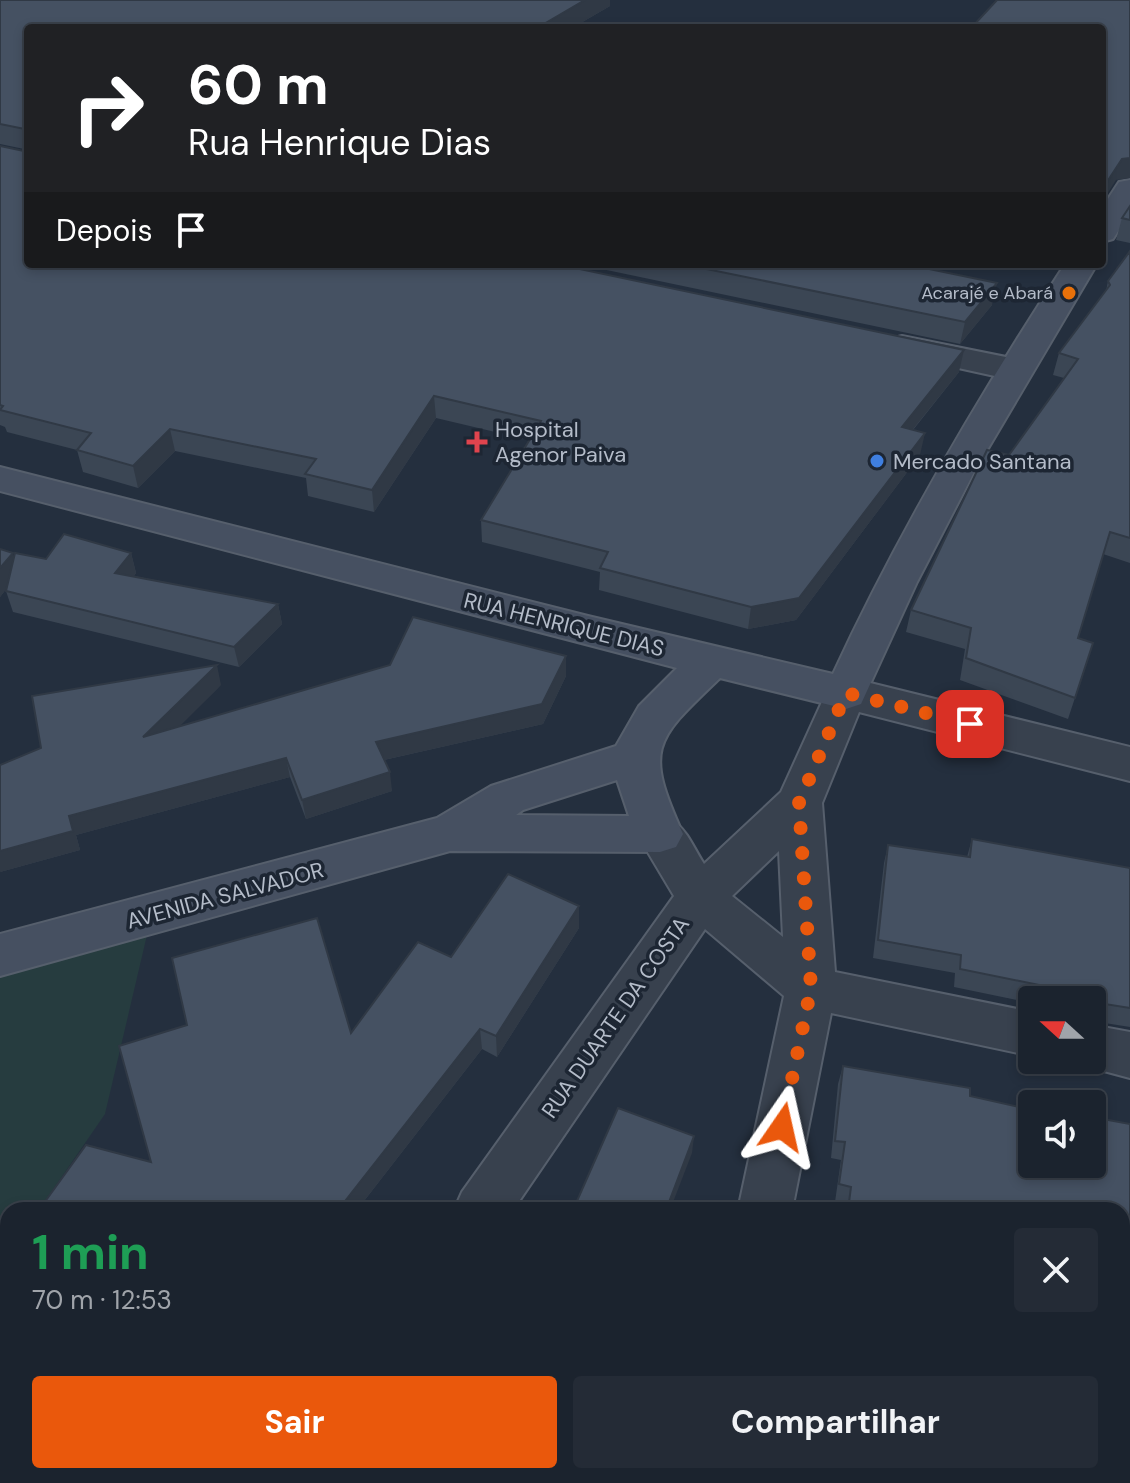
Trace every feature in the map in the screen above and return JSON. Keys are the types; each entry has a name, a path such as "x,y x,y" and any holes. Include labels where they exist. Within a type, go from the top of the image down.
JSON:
{"street":[{"path":"1106,226 1130,189"},
{"path":"1018,1031 811,988 700,897 799,803 875,626 1013,369 1078,268"},
{"path":"873,339 1013,369"},
{"name":"RUA HENRIQUE DIAS","path":"0,479 711,661 1128,759"},
{"path":"636,757 647,725 711,661"},
{"name":"AVENIDA SALVADOR","path":"450,833 507,798 636,757"},
{"name":"RUA DUARTE DA COSTA","path":"487,1202 700,897 660,834 644,797 636,757"},
{"path":"767,1202 811,988 799,803"},
{"name":"AVENIDA SALVADOR","path":"0,955 450,833 660,834"},
{"path":"1106,1050 1130,1055"}],"green space":[{"path":"147,935 105,1114 44,1202 0,1202 0,965"}],"building":[{"path":"0,0 585,0 544,24 24,24 24,129 0,124"},
{"path":"997,0 1130,0 1130,158 1122,159 1106,183 1106,24 975,24"},
{"path":"0,146 24,151 24,268 575,268 964,350 902,427 925,433 799,598 751,607 600,568 608,552 481,520 541,421 434,396 372,490 305,474 316,459 170,429 133,466 77,450 91,433 0,410 3,406 0,405"},
{"path":"1130,206 1130,220 1122,218"},
{"path":"1130,251 1130,538 1110,532 1078,638 1093,643 1075,698 966,658 971,628 911,610 987,450 1009,455 1078,359 1059,353 1110,285 1108,281"},
{"path":"702,268 924,268 997,283 965,322"},
{"path":"64,534 131,553 115,573 278,604 234,647 6,591 15,553 46,559"},
{"path":"0,549 13,553 0,568"},
{"path":"413,617 566,656 542,704 376,742 390,772 302,800 286,758 69,816 73,831 0,851 0,765 41,748 32,696 217,665 143,737 390,665"},
{"path":"972,839 1130,868 1130,1008 1106,1004 1106,986 1044,986 960,969 961,955 878,940 888,845 970,857"},
{"path":"508,874 579,906 496,1036 480,1029 344,1202 45,1202 86,1145 151,1162 119,1046 187,1025 172,958 317,918 351,1033 418,942 451,957"},
{"path":"843,1066 970,1088 970,1096 1018,1107 1018,1178 1106,1178 1106,1120 1130,1124 1130,1202 849,1202 851,1187 839,1184 845,1142 835,1141"},
{"path":"618,1108 694,1136 669,1202 577,1202"}],"place":[{"name":"Acarajé e Abará","path":"1069,293"},
{"name":"Hospital Agenor Paiva","path":"477,442"},
{"name":"Mercado Santana","path":"877,461"}],"route":[{"path":"782,1127 811,988 799,803 846,693 970,724"}]}
